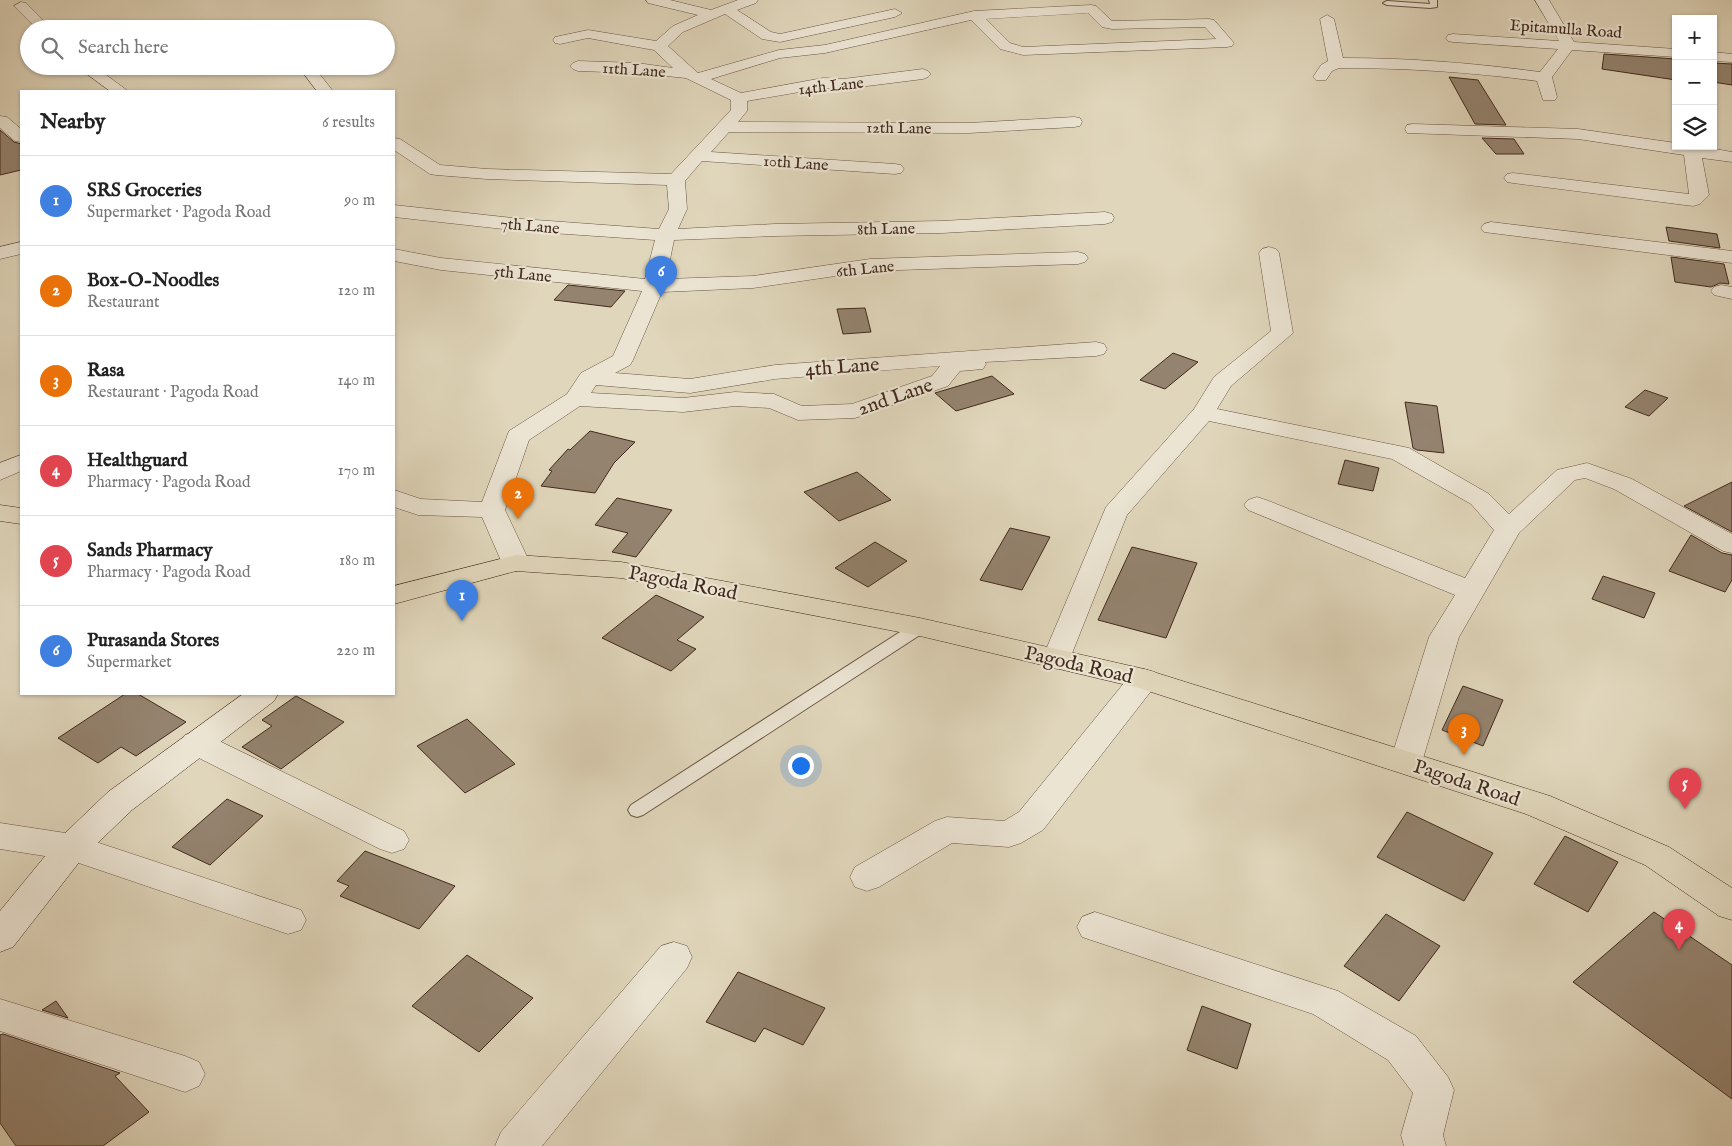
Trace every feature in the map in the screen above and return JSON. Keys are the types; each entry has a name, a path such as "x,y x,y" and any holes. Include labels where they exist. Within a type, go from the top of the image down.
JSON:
{"main road":[{"path":"0,513 20,516"},
{"name":"Pagoda Road","path":"395,595 516,563 620,570 920,627 1144,679 1538,805 1657,856 1732,906"}],"street":[{"path":"653,0 719,12 767,36 780,38 895,13"},
{"path":"659,46 678,29 751,0"},
{"path":"991,0 1002,14"},
{"path":"1542,0 1569,46 1544,77"},
{"path":"22,6 36,20"},
{"path":"693,76 779,54 825,49 974,15 1086,8 1091,9 1107,24 1112,25 1208,23 1227,42 1023,51 1005,46 974,15"},
{"path":"1327,19 1336,63"},
{"path":"516,563 492,510 518,436 576,399 589,378 622,360 654,286 666,234 678,209 676,180 739,111 739,98 693,76 659,46 588,34 560,40"},
{"name":"Epitamulla Road","path":"1453,38 1569,46 1666,48"},
{"path":"1717,56 1732,58"},
{"path":"1321,77 1326,68 1336,63 1432,64 1544,77"},
{"name":"11th Lane","path":"578,66 637,68 693,76"},
{"name":"14th Lane","path":"739,98 823,83 843,84 923,74"},
{"path":"96,75 119,90"},
{"path":"313,75 324,90"},
{"path":"1544,77 1549,97"},
{"path":"2,122 20,136"},
{"name":"12th Lane","path":"725,127 969,128 1074,122"},
{"path":"1413,129 1578,134 1672,147"},
{"path":"395,144 436,170 487,174 676,180"},
{"path":"1513,178 1693,200 1700,195 1692,150 1732,156"},
{"name":"10th Lane","path":"698,156 895,168"},
{"name":"7th Lane","path":"395,211 522,225 666,234"},
{"name":"8th Lane","path":"666,234 942,227 1105,218"},
{"path":"1491,228 1732,257"},
{"path":"1057,659 1115,513 1203,414 1222,382 1282,333 1269,253"},
{"name":"5th Lane","path":"395,255 441,264 654,286"},
{"name":"6th Lane","path":"654,286 753,282 870,265 1078,258"},
{"name":"4th Lane","path":"589,378 690,386 775,372 1096,349"},
{"name":"2nd Lane","path":"576,399 683,405 735,399 774,401 798,413 855,411 940,381 953,365 1030,362"},
{"path":"1203,414 1400,453 1480,499 1508,529"},
{"path":"0,472 20,462"},
{"path":"1406,762 1444,637 1508,529 1566,474 1587,470 1623,484 1732,545"},
{"path":"395,498 418,507 492,510"},
{"path":"1257,505 1471,591"},
{"path":"867,877 947,830 1009,834 1031,821 1144,679"},
{"path":"0,937 72,847 120,801 262,695"},
{"path":"196,743 392,840"},
{"path":"0,836 72,847 288,920"},
{"path":"1095,927 1326,1002 1402,1048 1434,1090 1422,1135 1425,1146"},
{"path":"516,1146 674,957"},
{"path":"0,1015 185,1074"}],"lane":[{"path":"1387,3 1434,6 1433,0"},
{"path":"637,810 920,627"}],"building":[{"path":"1604,54 1672,59 1672,79 1602,69"},
{"path":"1717,63 1732,64 1732,85 1717,83"},
{"path":"1449,77 1478,80 1506,125 1475,124"},
{"path":"0,130 14,142 20,144 20,170 0,175"},
{"path":"1482,138 1514,139 1524,154 1496,154"},
{"path":"1666,227 1717,234 1720,248 1669,241"},
{"path":"1671,257 1724,264 1729,284 1720,283 1711,287 1675,282"},
{"path":"568,285 625,291 611,307 554,300"},
{"path":"865,308 871,332 843,334 837,309"},
{"path":"1173,353 1198,362 1165,389 1140,380"},
{"path":"992,376 1014,394 956,411 935,393"},
{"path":"1645,390 1668,398 1649,416 1625,407"},
{"path":"1405,402 1437,406 1444,453 1413,448"},
{"path":"590,431 635,442 614,463 595,493 541,486 552,471 549,470 568,449 570,450"},
{"path":"1345,460 1379,468 1373,491 1338,484"},
{"path":"857,472 891,500 839,521 804,492"},
{"path":"1732,482 1732,532 1684,506"},
{"path":"617,498 672,510 636,557 612,552 628,533 595,525"},
{"path":"1010,528 1050,537 1022,590 980,580"},
{"path":"1691,535 1722,553 1732,555 1732,580 1725,592 1669,571"},
{"path":"875,542 907,561 868,587 835,568"},
{"path":"1132,547 1197,563 1166,638 1098,620"},
{"path":"1603,576 1655,593 1644,618 1592,599"},
{"path":"656,595 704,617 677,640 696,649 671,671 602,638"},
{"path":"1463,686 1503,700 1483,746 1442,730"},
{"path":"123,695 140,695 186,722 136,756 121,747 98,763 58,738"},
{"path":"296,696 344,722 281,769 242,747 272,726 262,720"},
{"path":"467,719 515,764 465,793 417,746"},
{"path":"227,799 263,816 210,865 172,847"},
{"path":"1407,812 1493,853 1464,901 1377,857"},
{"path":"1565,836 1618,862 1588,912 1534,884"},
{"path":"365,851 455,886 419,929 340,896 349,886 337,881"},
{"path":"1654,912 1732,965 1732,1099 1573,982"},
{"path":"1386,914 1440,946 1399,1001 1344,966"},
{"path":"467,955 533,998 479,1052 412,1006"},
{"path":"738,972 825,1008 803,1045 764,1028 755,1042 706,1022"},
{"path":"56,1001 68,1018 42,1010"},
{"path":"1202,1006 1251,1024 1237,1069 1187,1050"},
{"path":"3,1034 120,1073 115,1076 149,1112 103,1146 16,1146 0,1123 0,1035"}],"place":[{"name":"Purasanda Stores","path":"661,297"},
{"name":"Box-O-Noodles","path":"518,519"},
{"name":"SRS Groceries","path":"462,621"},
{"name":"Rasa","path":"1464,755"},
{"name":"Sands Pharmacy","path":"1685,809"},
{"name":"Healthguard","path":"1679,950"}]}
